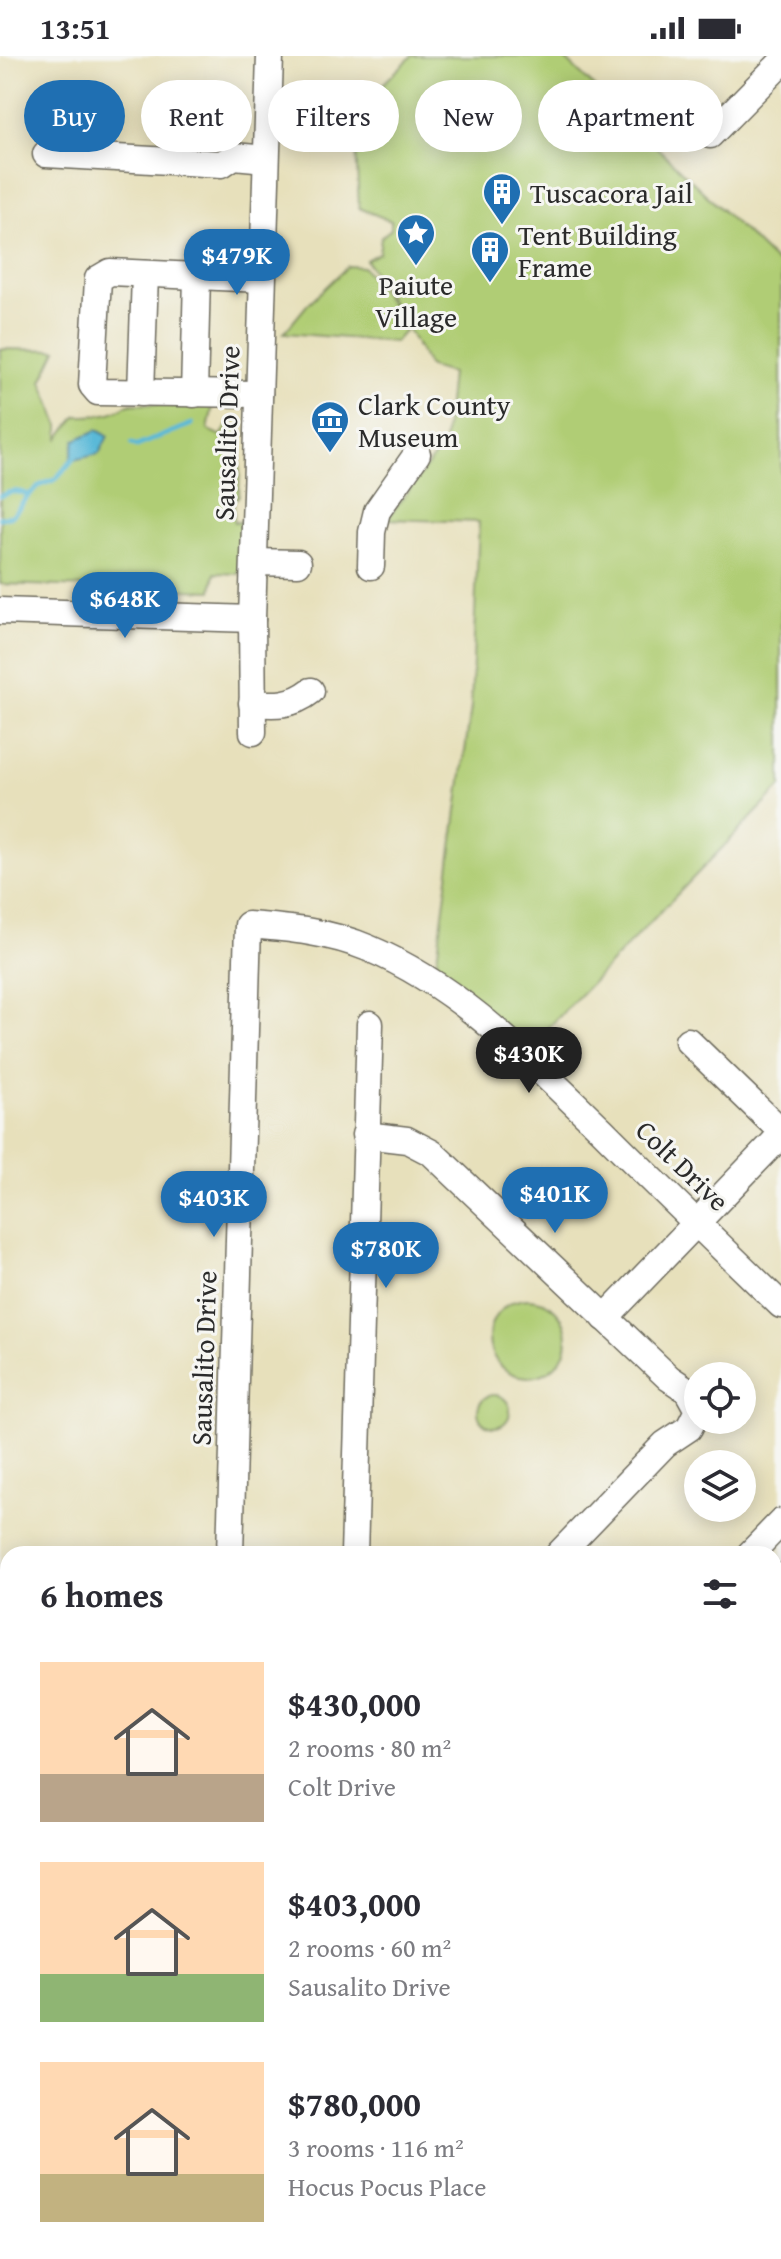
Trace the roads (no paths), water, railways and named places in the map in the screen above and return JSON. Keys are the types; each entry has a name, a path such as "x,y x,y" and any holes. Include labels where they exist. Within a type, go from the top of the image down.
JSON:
{"street":[{"name":"Sausalito Drive","path":"253,732 252,619 270,56"},
{"path":"723,122 781,63"},
{"path":"46,154 222,164 234,156 266,166"},
{"path":"259,394 98,392 92,385 98,279 110,272 262,279"},
{"path":"141,393 145,274"},
{"path":"194,394 197,276"},
{"path":"371,566 373,521 417,454"},
{"path":"255,562 298,563"},
{"path":"0,611 252,619"},
{"path":"252,703 279,705 298,701 311,691"},
{"name":"Sausalito Drive","path":"230,1546 248,925"},
{"name":"Colt Drive","path":"248,925 330,936 366,947 431,980 458,998 541,1071 781,1305"},
{"path":"354,1546 370,1024"},
{"path":"605,1318 781,1133 688,1041"},
{"path":"365,1135 407,1140 432,1153 669,1378 684,1388"},
{"path":"567,1546 665,1444 684,1431"},
{"path":"758,1546 781,1522"}],"water":[{"path":"97,430 108,436 99,454 70,461 75,440"}],"waterway":[{"path":"132,444 137,446 192,424"},
{"path":"0,518 12,516 29,495 39,486 56,479 74,458"},
{"path":"0,496 14,492 29,495"}],"place":[{"name":"Tuscacora Jail","path":"502,226"},
{"name":"Paiute Village","path":"416,267"},
{"name":"Tent Building Frame","path":"490,284"},
{"name":"Clark County Museum","path":"330,454"}]}
